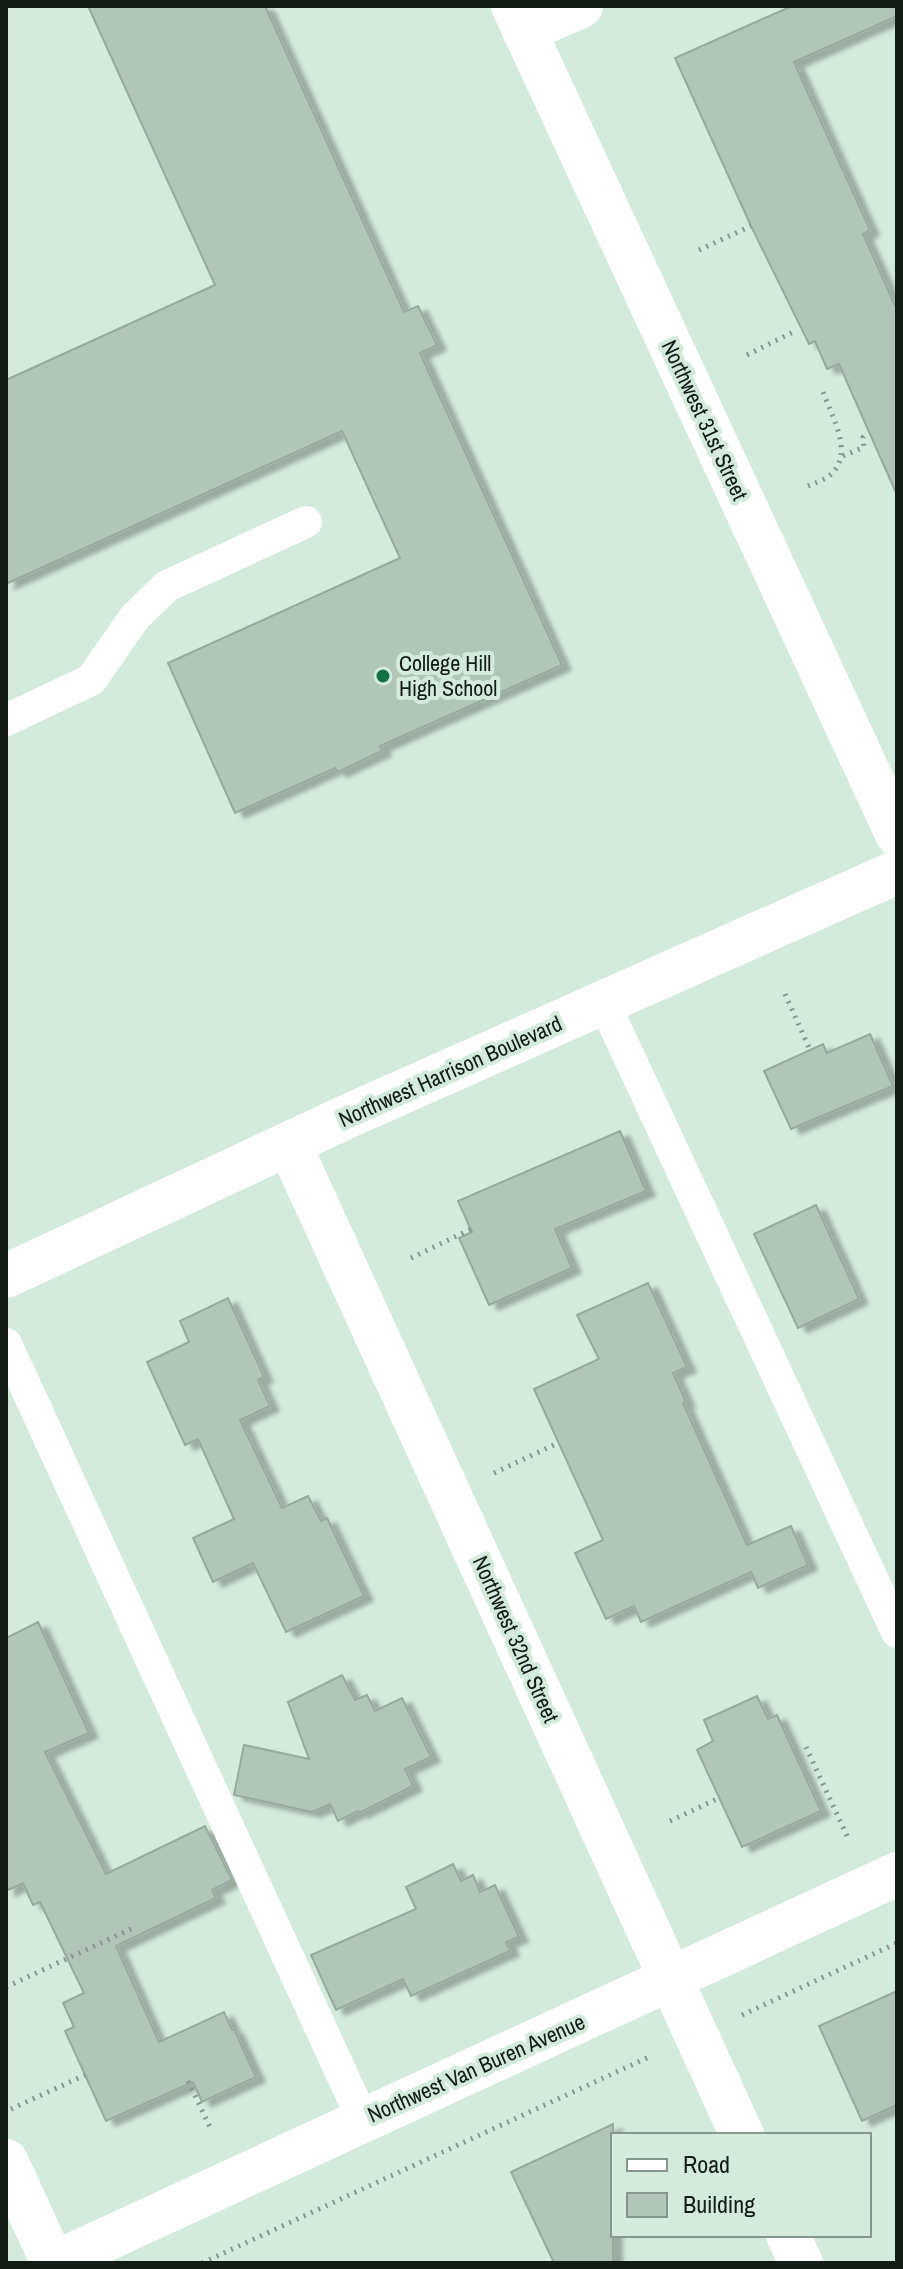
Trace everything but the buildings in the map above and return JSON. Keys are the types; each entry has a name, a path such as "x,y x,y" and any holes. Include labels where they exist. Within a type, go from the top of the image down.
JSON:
{"street":[{"path":"519,19 581,6"},
{"name":"Northwest 31st Street","path":"519,19 897,834"},
{"name":"Northwest Harrison Boulevard","path":"6,1276 289,1144 897,872"},
{"name":"Northwest 32nd Street","path":"289,1144 741,2133"},
{"name":"Northwest Van Buren Avenue","path":"54,2263 897,1874"},
{"path":"6,2161 54,2263"},
{"path":"789,2237 801,2263"}],"lane":[{"path":"6,720 91,680 135,617 167,586 306,522"},
{"path":"604,1003 897,1632"},
{"path":"6,1344 363,2120"}],"path":[{"path":"699,250 751,226"},
{"path":"747,355 797,330"},
{"path":"808,486 829,476 839,466 843,456 823,392"},
{"path":"843,456 864,447 863,437 869,433"},
{"path":"785,994 810,1050"},
{"path":"411,1258 471,1229"},
{"path":"450,1494 554,1445"},
{"path":"806,1747 849,1839"},
{"path":"670,1821 719,1798"},
{"path":"6,1987 135,1927"},
{"path":"202,2263 897,1943"},
{"path":"6,2111 85,2075"},
{"path":"188,2081 211,2129"}],"place":[{"name":"College Hill High School","path":"383,676"}]}
